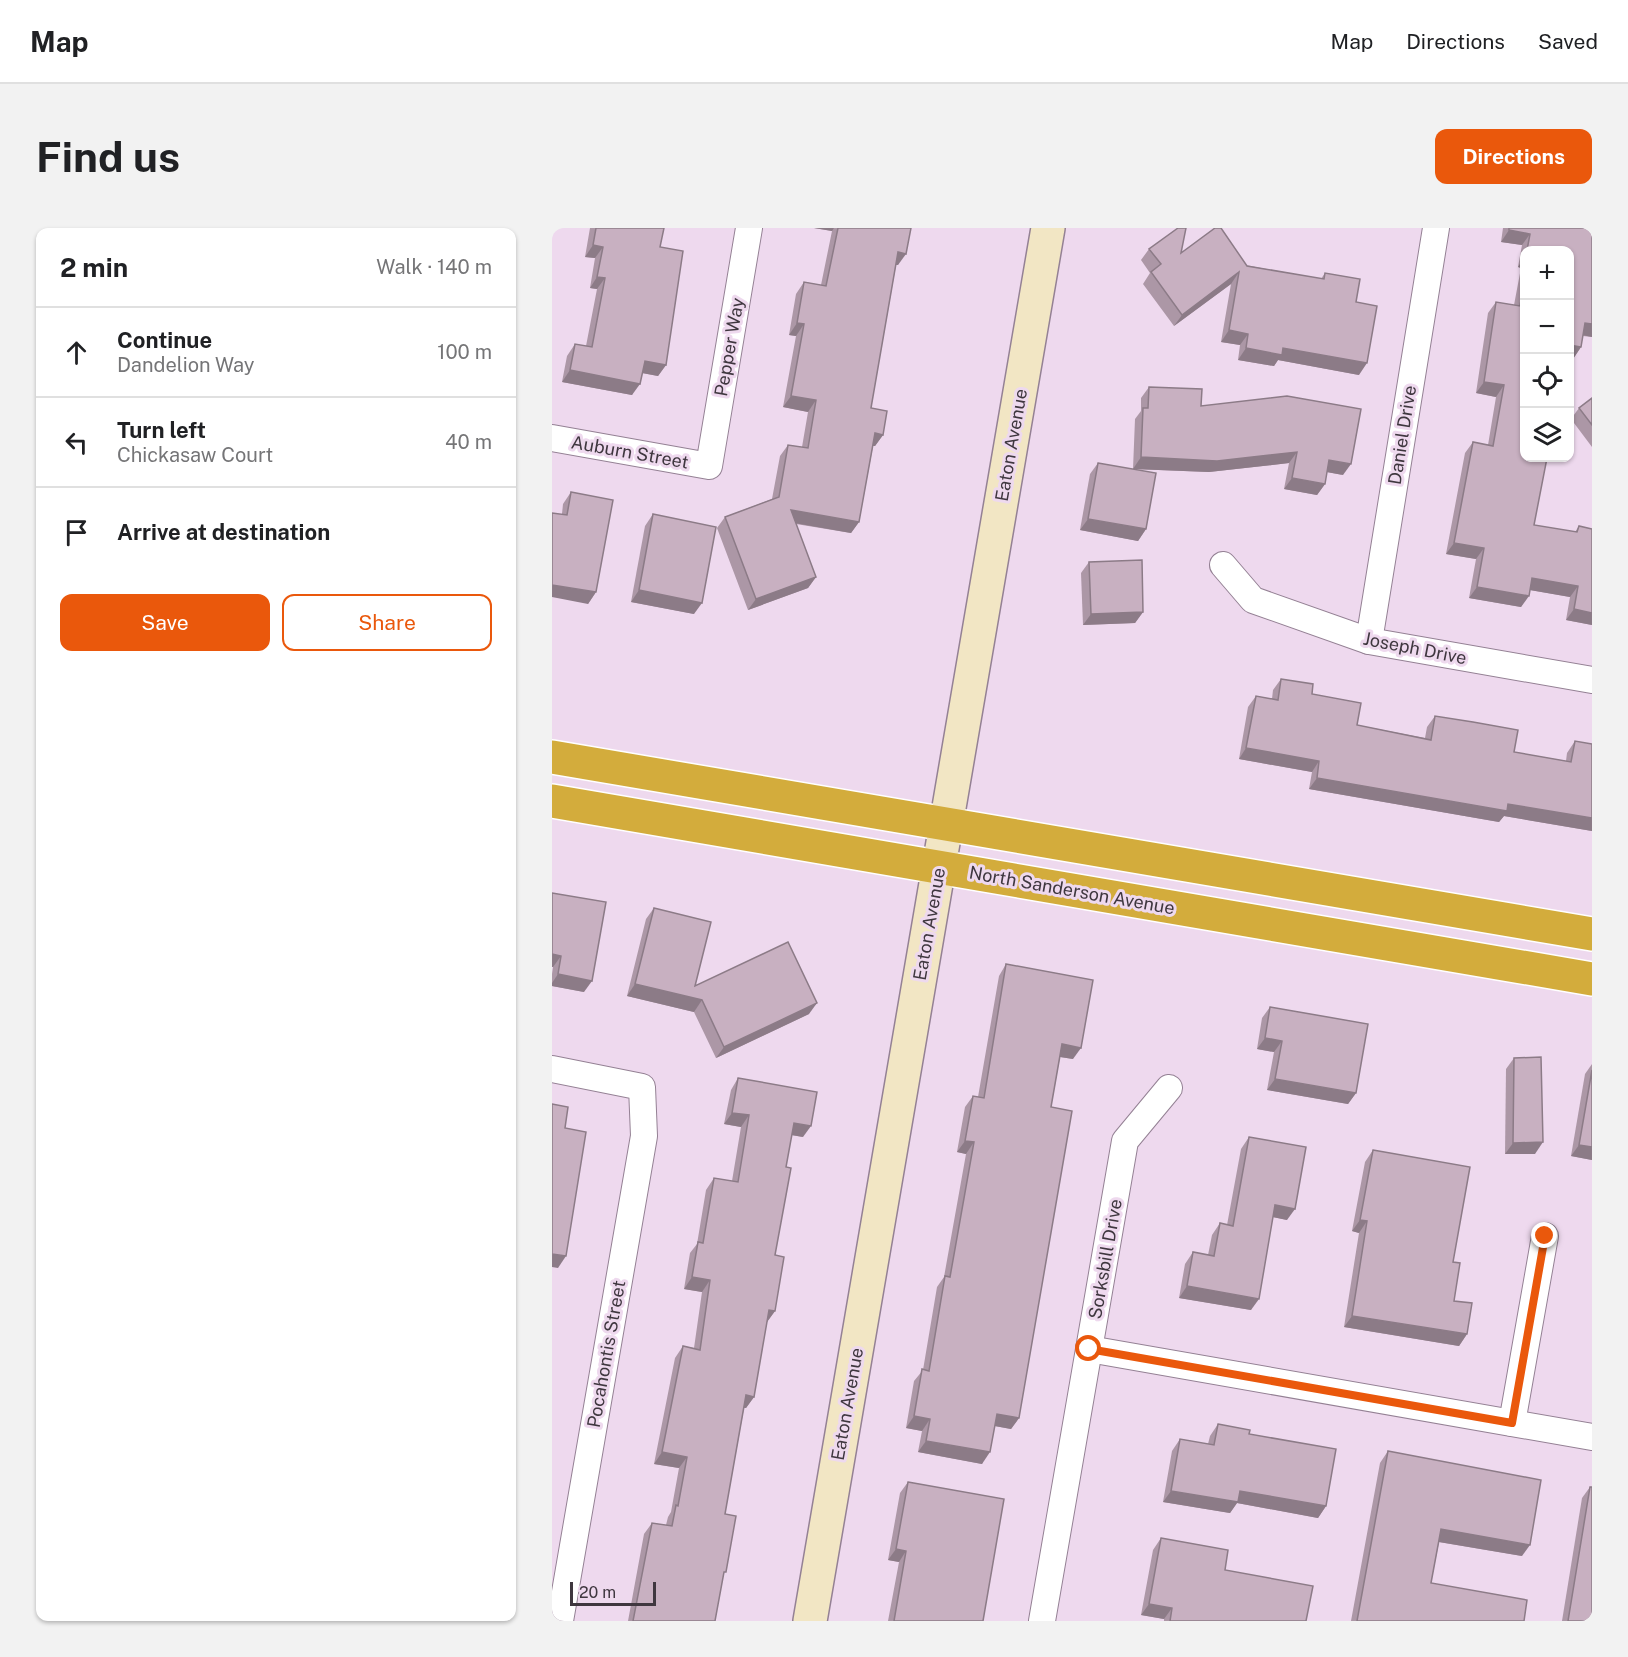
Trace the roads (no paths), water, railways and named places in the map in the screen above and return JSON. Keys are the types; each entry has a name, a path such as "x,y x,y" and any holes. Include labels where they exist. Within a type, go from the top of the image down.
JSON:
{"highway":[{"path":"552,757 946,826 1592,934"},
{"name":"North Sanderson Avenue","path":"552,801 1592,979"}],"street":[{"name":"Pepper Way","path":"709,466 749,228"},
{"name":"Eaton Avenue","path":"810,1621 1048,228"},
{"name":"Daniel Drive","path":"1369,641 1436,228"},
{"name":"Auburn Street","path":"552,438 709,466"},
{"name":"Joseph Drive","path":"1223,565 1253,600 1369,641 1592,680"},
{"name":"Pocahontis Street","path":"552,1069 642,1087 644,1136 560,1621"},
{"name":"Sorksbill Drive","path":"1042,1621 1125,1141 1169,1088"},
{"path":"1512,1423 1545,1236"},
{"path":"1089,1349 1592,1437"}]}
